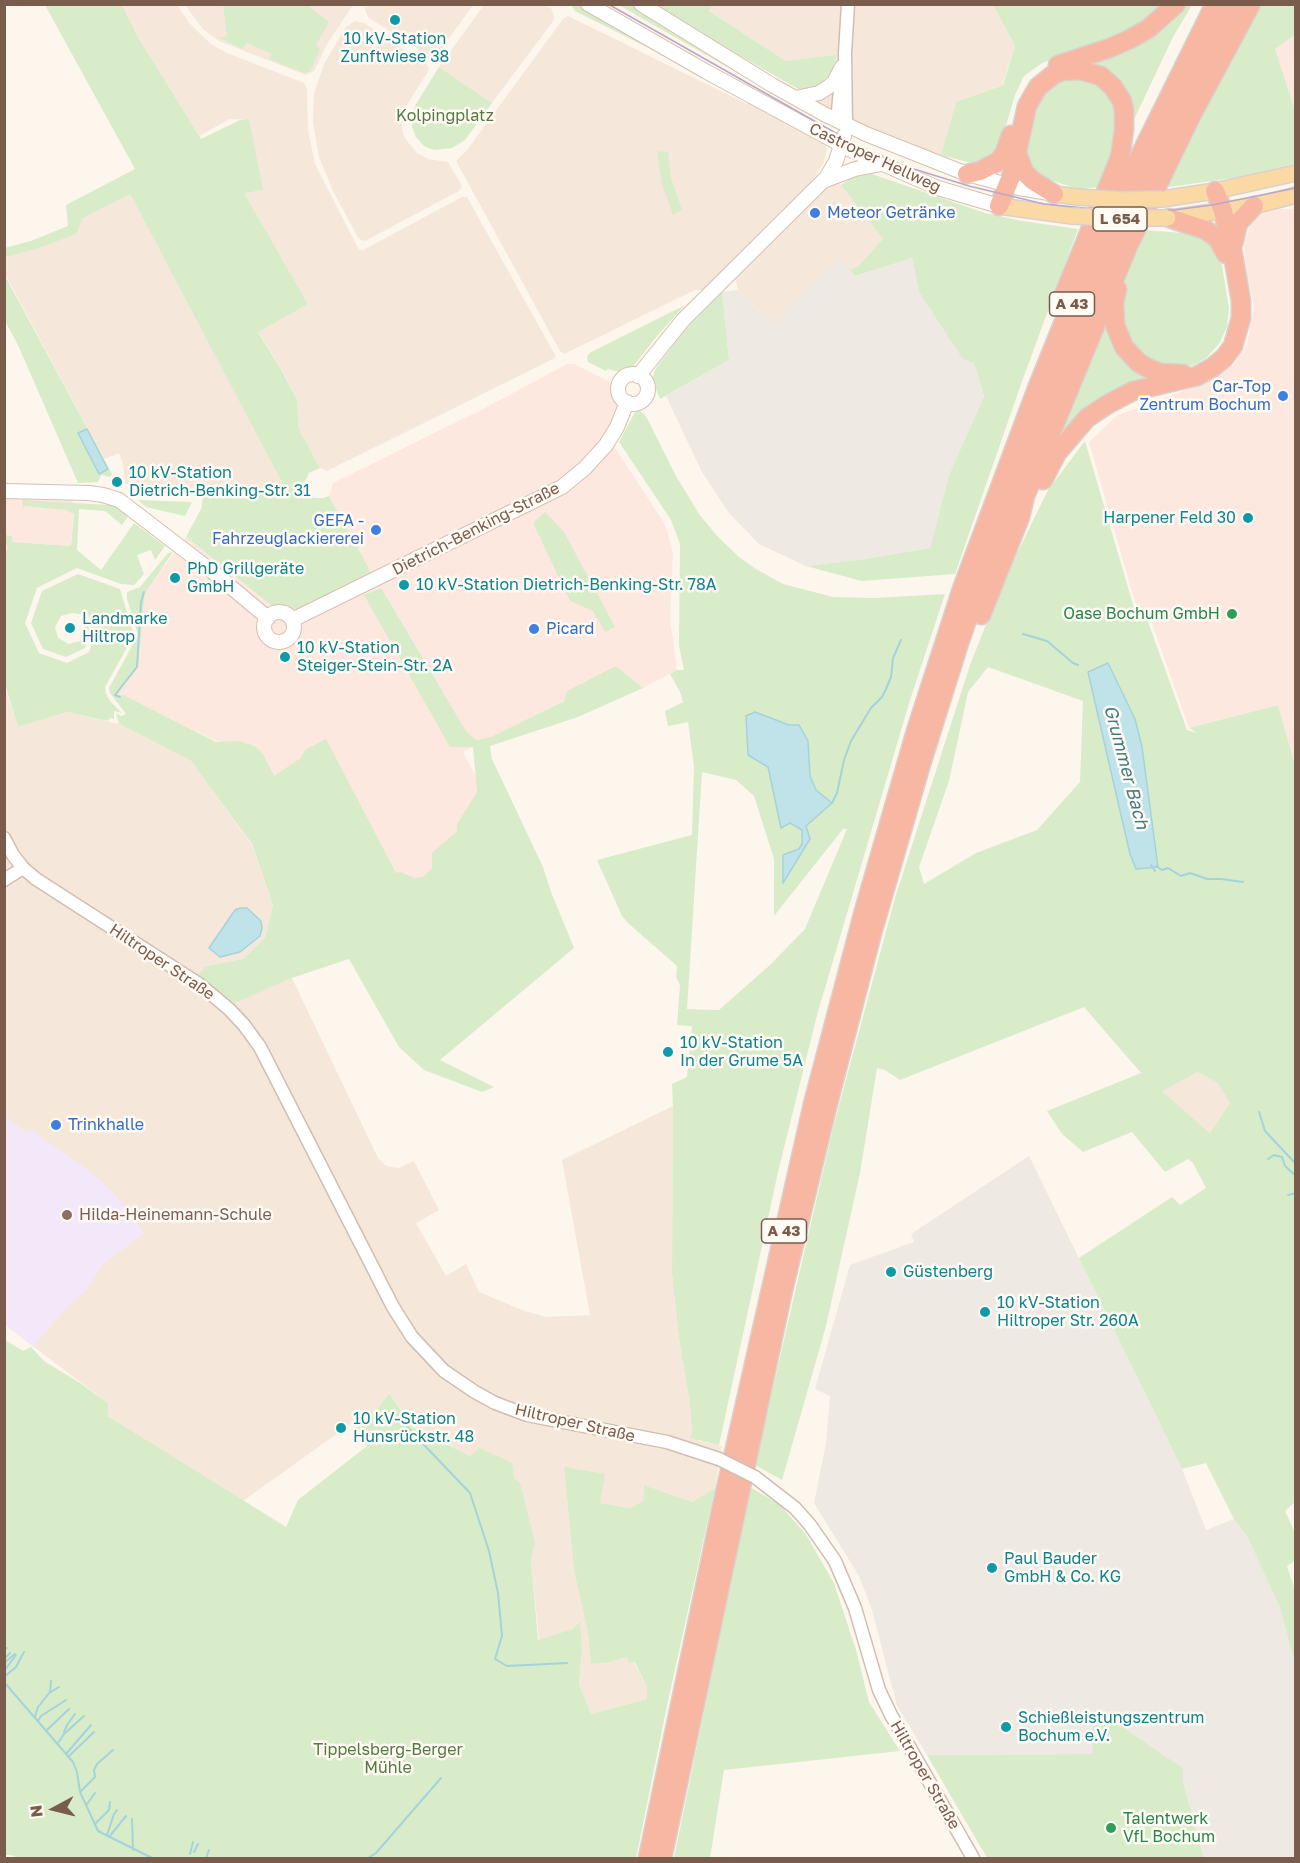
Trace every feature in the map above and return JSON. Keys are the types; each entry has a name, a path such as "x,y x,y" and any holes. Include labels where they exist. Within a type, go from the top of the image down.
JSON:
{"highway":[{"path":"999,206 1023,97 1036,79 1042,73 1069,60 1110,48 1130,39 1148,29 1176,4"},
{"name":"A 43","path":"648,1858 722,1506 813,1104 870,888 916,731 962,589 1038,386 1125,186 1215,4"},
{"name":"A 43","path":"662,1858 788,1267 861,976 921,764 999,527 1070,346 1168,128 1231,4"},
{"path":"1251,4 1192,114 1158,197 1147,216 1119,280 1114,303 1115,325 1124,347 1139,363 1161,373 1173,375 1200,369 1215,359 1232,332 1235,318 1229,251 1238,224 1254,206"},
{"path":"962,589 965,569 1073,270 1120,157 1124,130 1122,101 1113,87 1101,76 1089,71 1072,70 1054,74 1045,80 1032,95 1027,106 1012,174 1004,184"},
{"path":"967,174 980,171 999,161 1005,152 1017,119"},
{"path":"1016,149 1024,172 1054,194"},
{"path":"921,764 939,729 967,649 1020,517 1057,453 1087,418 1108,404 1133,392 1197,376 1224,358 1233,346 1241,318 1241,300 1215,190"},
{"path":"1020,517 1025,496 1128,246 1158,197"},
{"path":"1168,218 1206,230 1229,251"}],"main road":[{"name":"Castroper Hellweg","path":"588,4 837,143 881,165 955,194 999,206 1072,216 1168,218 1254,206 1296,195"},
{"name":"Castroper Hellweg","path":"641,4 796,98 842,123 923,158 1004,184 1054,194 1122,200 1215,190 1296,172"},
{"path":"796,98 819,93 827,88 834,82 842,67"},
{"path":"837,143 842,123"},
{"name":"Dietrich-Benking-Straße","path":"292,620 562,487 585,468 606,445 617,427 627,402 619,393 620,383 627,376 638,375 683,320 823,181 835,163 837,143"},
{"name":"Dietrich-Benking-Straße","path":"809,195 837,143"},
{"name":"Dietrich-Benking-Straße","path":"823,181 855,169 881,165"},
{"path":"627,402 639,403 646,395 647,384 638,375"},
{"path":"4,491 89,493 119,500 213,572 268,618"},
{"path":"278,612 289,615 294,628 291,636 283,642 273,641 265,633 265,622 268,618 278,612"}],"street":[{"path":"842,123 842,67 848,4"},
{"path":"842,123 847,73 845,53"},
{"name":"Hiltroper Straße","path":"4,838 23,868 75,905 199,984 229,1008 244,1025 260,1047 393,1307 412,1337 444,1371 495,1403 528,1415 667,1442 719,1459 755,1477 795,1508 835,1561 855,1608 879,1690 973,1858"},
{"path":"4,880 23,868"}],"shaded area":[{"path":"364,4 473,5 434,59 369,18"},
{"path":"712,4 993,5 1015,46 1002,85 956,102 940,159 859,126 797,93 798,89 818,86 836,56 786,61 709,11"},
{"path":"122,5 177,5 191,25 211,44 227,53 304,83 307,89 308,130 315,164 359,250 363,250 462,197 467,197 555,358 327,471 320,468 299,429 297,400 258,331 308,304 243,192 262,190 249,120 230,119 199,136 138,37"},
{"path":"185,5 353,5 327,44 314,71 306,75 219,41 203,29"},
{"path":"484,5 545,5 551,8 554,16 554,20 492,103 439,67"},
{"path":"568,16 747,104 750,100 824,141 827,149 824,162 809,187 705,290 695,290 564,354 560,351 456,161 467,150 563,19"},
{"path":"355,21 364,23 428,66 429,70 405,108 403,134 417,153 428,159 448,162 462,186 459,191 365,241 359,239 334,193 319,157 313,123 314,93 324,64 346,27"},
{"path":"1295,35 1295,110 1275,49"},
{"path":"835,180 883,239 859,265 850,270 838,259 773,324 738,290 735,276"},
{"path":"123,181 285,486 262,493 161,492 161,486 125,484 123,464 119,453 104,459 5,274 5,248 31,241 68,226"},
{"path":"1278,209 1295,209 1295,765 1278,705 1189,728 1149,615 1139,616 1089,442 1118,415 1212,380 1233,365 1247,345 1254,307 1245,266 1244,242 1251,224 1259,215"},
{"path":"838,258 857,276 912,258 919,292 974,363 984,396 949,475 930,548 806,566 759,544 729,513 702,472 666,396 729,360 722,292 738,290 773,324"},
{"path":"567,364 574,364 615,386 619,405 602,441 616,449 664,523 668,534 673,553 670,618 677,670 643,688 616,666 565,700 463,752 492,807 386,970 313,933 255,746 239,741 221,743 117,695 138,667 145,592 186,537 272,606 297,610 371,572 329,496 333,483 483,409"},
{"path":"5,496 71,499 74,503 71,546 11,542 5,558"},
{"path":"4,684 18,727 67,712 119,724 190,760 252,845 273,905 265,938 243,959 206,966 235,1002 292,978 378,1158 386,1166 398,1168 414,1161 439,1210 416,1223 446,1276 466,1264 479,1292 522,1310 546,1317 590,1315 562,1160 673,1106 672,1274 679,1339 690,1405 692,1433 699,1441 722,1446 715,1488 692,1502 644,1485 643,1501 630,1508 600,1503 564,1467 574,1571 588,1633 591,1664 606,1663 627,1657 629,1663 634,1662 647,1688 647,1699 591,1714 579,1684 582,1650 579,1621 572,1629 539,1640 531,1559 535,1543 470,1456 411,1425 389,1393 379,1407 354,1431 352,1423 243,1501 107,1415 108,1403 5,1325"},
{"path":"1211,1066 1237,1093 1210,1133 1161,1090"},
{"name":"Hilda-Heinemann-Schule","path":"5,1118 28,1133 30,1129 91,1172 117,1197 144,1233 104,1263 86,1290 66,1308 33,1347 5,1324"},
{"path":"1029,1156 1182,1469 1206,1530 1234,1519 1247,1536 1280,1608 1295,1664 1295,1858 1204,1858 1183,1782 1183,1768 1121,1726 1094,1712 1092,1754 927,1755 897,1706 872,1610 859,1576 814,1503 826,1443 830,1396 815,1389 850,1265 914,1242 911,1234"}],"green space":[{"path":"45,5 122,5 138,37 201,139 240,120 249,119 263,190 244,193 308,304 258,332 297,400 299,429 320,468 309,473 304,483 314,498 329,496 371,572 297,610 272,606 186,537 201,509 204,494 262,493 284,486 130,194 83,218 76,234 36,249 5,257 5,248 31,241 68,226 66,205 135,169"},
{"path":"223,5 307,5 329,22 316,45 320,49 310,71 304,73 269,59 272,54 247,43 243,49 219,38 227,36"},
{"path":"580,5 730,89 575,11 572,7"},
{"path":"619,5 634,5 780,97 650,23"},
{"path":"656,5 712,5 709,11 786,61 836,55 834,69 818,86 807,90 798,89"},
{"path":"993,5 1164,5 1134,27 1080,51 1042,63 1024,76 1015,95 1001,143 992,157 975,164 941,155 956,102 1003,85 1015,46"},
{"path":"1183,5 1192,5 1173,37 1130,128 1127,104 1068,65"},
{"path":"1262,5 1295,5 1295,35 1275,49 1295,110 1295,164 1240,177 1162,188"},
{"name":"Kolpingplatz","path":"439,67 492,103 465,140 452,148 434,150 424,146 416,137 412,127 412,115 416,104"},
{"path":"1064,77 1099,82 1116,103 1119,135 1100,187 1078,189 1047,179 1029,166 1022,150 1034,105 1041,93"},
{"path":"659,151 668,152 671,178 682,210 673,215 662,184 657,153"},
{"path":"869,173 985,213 1078,229 955,574 862,581 806,566 930,548 949,475 984,396 974,363 963,359 919,292 912,258 856,276 850,270 859,265 883,239 841,185 856,175"},
{"path":"1144,230 1196,234 1219,248 1229,308 1227,327 1219,344 1206,358 1194,365 1176,368 1146,360 1127,341 1120,312 1120,297 1123,279"},
{"path":"4,274 112,474 110,477 101,475 98,482 78,483 18,345 5,321"},
{"path":"722,292 729,360 660,399 652,379 656,368 683,332"},
{"path":"1110,304 1111,321 1161,376 1131,386 1046,464"},
{"path":"685,305 632,368 619,372 608,369 606,371 588,362 587,356 591,352"},
{"path":"640,411 646,416 676,476 699,514 718,537 756,569 783,584 833,597 874,598 945,594 910,700 817,1015 778,1172 719,1445 690,1438 692,1433 690,1405 679,1339 672,1274 672,1084 687,1077 692,1026 677,1025 680,985 676,977 677,966 622,916 597,860 692,835 694,766 688,722 668,726 665,711 683,702 670,674 677,670 684,670 679,645 680,544 671,520 619,442 635,412","holes":["702,772 736,780 754,796 774,859 774,916 843,829 847,829 805,929 771,964 719,1010 687,1009"]},
{"path":"1085,441 1137,618 1147,619 1187,730 1197,733 1189,728 1278,705 1295,765 1296,1501 1285,1511 1295,1533 1295,1561 1287,1566 1295,1590 1295,1664 1280,1608 1247,1536 1234,1519 1206,1463 1182,1469 1079,1258 1172,1197 1180,1205 1206,1188 1193,1163 1188,1159 1165,1172 1132,1132 1083,1152 1062,1134 1047,1111 1141,1073 1084,1007 900,1080 885,1070 877,1068 860,1173 826,1326 782,1480 755,1465 834,1124 895,898 970,665 1003,582 1048,490","holes":["988,667 1083,701 1080,782 1037,830 976,853 924,884 919,867 949,781 968,692","1198,1072 1218,1083 1230,1103 1210,1133 1162,1091"]},
{"path":"22,500 109,505 127,515 122,525 105,511 79,509 77,550 101,570 134,523 165,546 155,560 151,550 137,555 144,574 134,585 121,584 77,568 37,588 25,623 39,653 67,663 89,652 96,631 88,615 72,613 61,616 55,627 58,638 69,644 80,641 86,630 82,620 85,620 91,632 85,648 66,657 43,649 31,623 42,591 78,574 120,589 134,635 105,687 110,701 122,713 114,711 114,719 110,718 108,721 67,712 18,727 5,684 4,558 8,547 5,535 12,536 12,542 71,546 74,513 68,510 24,506 23,509"},
{"path":"138,500 192,502 185,516 146,507"},
{"path":"545,512 564,532 615,627 605,632 593,611 570,601 533,523"},
{"path":"173,552 145,593 138,667 117,695 123,695 216,742 239,741 255,746 263,754 274,776 301,758 305,750 326,739 396,873 400,872 415,878 423,877 432,868 432,853 457,831 457,824 477,792 473,747 450,747 364,595 381,588 466,731 476,740 491,737 564,701 567,691 616,666 643,688 578,717 490,746 492,759 543,867 574,948 440,1060 494,1087 482,1092 424,1070 399,1047 349,959 292,978 235,1003 197,976 206,966 243,959 265,938 273,905 252,844 190,760 119,724 116,713 121,716 126,714 110,693 109,688 138,635 127,592 140,587 168,553"},
{"name":"Tippelsberg-Berger Mühle","path":"5,1340 23,1351 31,1347 44,1361 108,1403 108,1416 286,1527 298,1500 367,1446 354,1431 379,1407 389,1393 411,1426 470,1456 480,1448 512,1463 514,1478 520,1483 535,1543 531,1559 538,1640 572,1629 580,1621 582,1650 579,1684 591,1714 647,1699 647,1688 635,1662 629,1663 627,1657 606,1663 591,1664 588,1633 574,1571 564,1467 605,1474 600,1503 630,1508 643,1501 644,1485 692,1502 715,1488 636,1858 19,1858 5,1855"},
{"path":"750,1487 779,1504 805,1533 834,1583 856,1650 869,1702 900,1751 724,1770 710,1858 674,1858"},
{"path":"1093,1712 1121,1726 1183,1768 1183,1782 1204,1858 987,1858 927,1755 1092,1754"}],"water":[{"path":"87,429 108,469 99,474 78,433"},
{"path":"1108,663 1135,719 1142,747 1158,867 1136,869 1130,854 1088,672"},
{"path":"755,712 789,725 799,725 808,741 810,776 816,790 832,803 806,826 810,839 783,883 783,855 799,849 802,844 802,830 790,823 781,828 768,767 748,755 746,716"},
{"path":"247,908 261,921 260,936 240,952 220,957 209,948 235,910"}],"waterway":[{"path":"120,697 115,695 137,667 141,602 144,592"},
{"name":"Grummer Bach","path":"1023,634 1047,641 1078,665"},
{"name":"Grummer Bach","path":"832,803 837,793 844,760 851,741 871,708 882,697 886,689 891,677 893,658 901,640"},
{"name":"Grummer Bach","path":"1151,865 1155,871"},
{"path":"1156,866 1162,870 1168,868 1181,876 1190,873 1207,879 1243,882"},
{"name":"Grummer Bach","path":"1259,1112 1265,1131 1296,1164"},
{"path":"1268,1159 1274,1155 1282,1157 1285,1166 1296,1176"},
{"path":"1288,1195 1296,1193"},
{"path":"405,1425 470,1493 489,1551 498,1593 502,1636 495,1659 507,1666 567,1663"},
{"path":"4,1677 16,1667 24,1652"},
{"path":"4,1659 10,1653"},
{"path":"4,1663 15,1654"},
{"path":"4,1671 16,1655"},
{"path":"35,1717 38,1707 50,1692 51,1681"},
{"path":"4,1682 73,1762 80,1792 98,1831 152,1858"},
{"path":"51,1692 59,1687"},
{"path":"38,1721 41,1716 66,1700"},
{"path":"47,1730 69,1709"},
{"path":"64,1732 75,1714"},
{"path":"58,1743 64,1734 84,1716"},
{"path":"66,1754 91,1725"},
{"path":"68,1757 94,1732"},
{"path":"80,1792 95,1777 94,1770 97,1764 113,1750"},
{"path":"368,1858 376,1853 441,1778"},
{"path":"87,1804 95,1793"},
{"path":"96,1823 109,1810 110,1802"},
{"path":"107,1835 117,1810"},
{"path":"109,1837 126,1816"},
{"path":"132,1819 133,1850"},
{"path":"190,1854 193,1842"},
{"path":"194,1852 198,1844"},
{"path":"206,1858 209,1850"}],"tram line":[{"path":"608,4 862,148 904,166 969,186 1044,204 1126,212 1174,210 1212,205 1296,188"}],"place":[{"name":"10 kV-Station Zunftwiese 38","path":"395,20"},
{"name":"Meteor Getränke","path":"815,213"},
{"name":"Car-Top Zentrum Bochum","path":"1283,396"},
{"name":"10 kV-Station Dietrich-Benking-Str. 31","path":"117,482"},
{"name":"Harpener Feld 30","path":"1248,518"},
{"name":"GEFA - Fahrzeuglackiererei","path":"376,530"},
{"name":"PhD Grillgeräte GmbH","path":"175,578"},
{"name":"10 kV-Station Dietrich-Benking-Str. 78A","path":"404,585"},
{"name":"Oase Bochum GmbH","path":"1232,614"},
{"name":"Landmarke Hiltrop","path":"70,628"},
{"name":"Picard","path":"534,629"},
{"name":"10 kV-Station Steiger-Stein-Str. 2A","path":"285,657"},
{"name":"10 kV-Station In der Grume 5A","path":"668,1052"},
{"name":"Trinkhalle","path":"56,1125"},
{"name":"Hilda-Heinemann-Schule","path":"67,1215"},
{"name":"Güstenberg","path":"891,1272"},
{"name":"10 kV-Station Hiltroper Str. 260A","path":"985,1312"},
{"name":"10 kV-Station Hunsrückstr. 48","path":"341,1428"},
{"name":"Paul Bauder GmbH & Co. KG","path":"992,1568"},
{"name":"Schießleistungszentrum Bochum e.V.","path":"1006,1727"},
{"name":"Talentwerk VfL Bochum","path":"1111,1828"}]}
